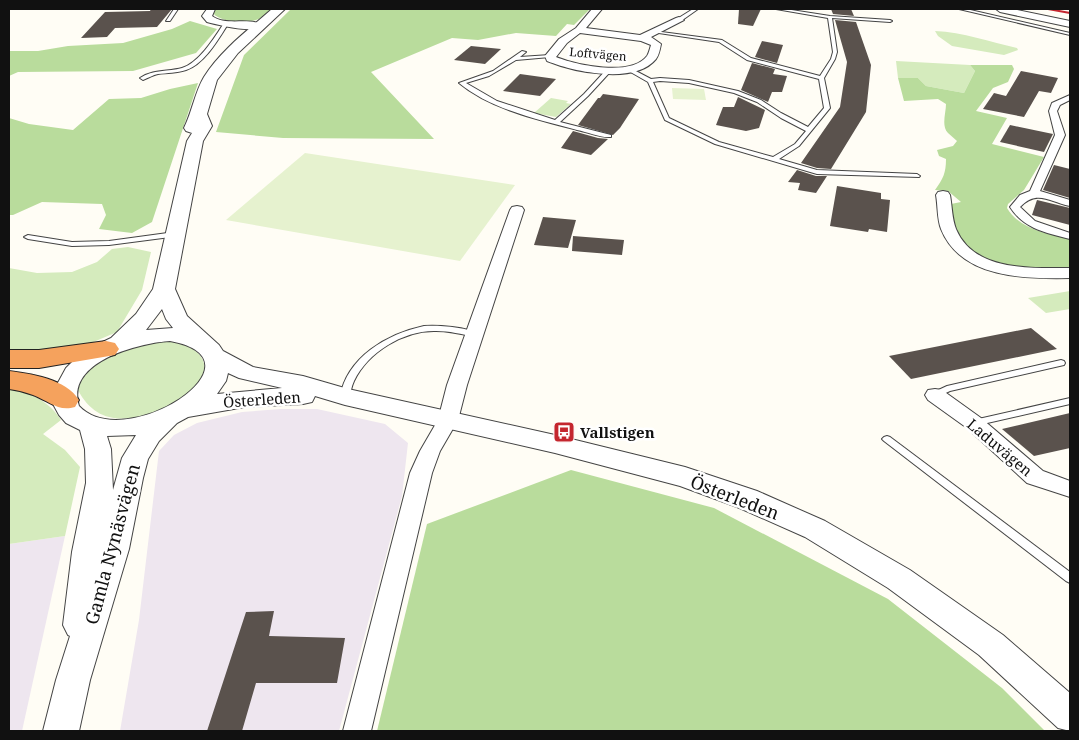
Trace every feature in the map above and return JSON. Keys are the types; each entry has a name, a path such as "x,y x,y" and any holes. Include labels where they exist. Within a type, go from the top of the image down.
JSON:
{"highway":[{"path":"9,359 39,359 111,347"},
{"path":"9,380 27,382 49,389 65,400"}],"street":[{"path":"211,9 207,16 210,20 226,24 259,26"},
{"path":"164,289 178,318 208,349 216,372 208,388 201,396 175,414 127,428 111,428 91,424 74,416 67,409 65,400 66,390 76,372 84,363 111,347 144,319 164,289 196,142 204,126 199,114 210,79 233,50 279,9"},
{"name":"Loftvägen","path":"579,30 653,41 656,44 656,49 645,65 630,70 609,70 558,62 550,56 561,42 571,33 579,30 598,9"},
{"path":"1000,9 1070,24"},
{"name":"Loftvägen","path":"640,38 679,20"},
{"path":"1034,193 1060,135 1053,111 1056,103 1070,97"},
{"path":"1070,203 1034,193 1024,197 1015,207 1020,216 1036,226 1070,236"},
{"path":"943,194 950,232 962,248 973,257 1005,270 1021,273 1070,273"},
{"path":"357,731 421,473 430,451 448,420 474,334 517,210"},
{"path":"111,347 137,338 158,335 181,335 208,349"},
{"name":"Österleden","path":"208,349 247,373 303,384 345,397 556,444 685,477 747,499 815,530 899,579 991,645 1070,716"},
{"name":"Laduvägen","path":"935,395 974,423 1035,477 1070,488"},
{"name":"Österleden","path":"175,414 209,403 265,396 345,397"},
{"name":"Gamla Nynäsvägen","path":"61,731 73,680 114,549 135,458 150,435 175,414"},
{"name":"Gamla Nynäsvägen","path":"73,680 87,552 100,483 98,450 91,424"}],"lane":[{"path":"168,20 176,9"},
{"path":"679,20 696,9"},
{"path":"778,9 830,17 890,21"},
{"path":"961,9 977,10 1070,34"},
{"path":"773,160 797,145 826,108 821,78 833,59 835,52 830,17"},
{"path":"143,78 154,72 184,69 193,66 226,24"},
{"path":"654,32 720,41 749,59 821,78"},
{"path":"524,52 488,77 462,83 472,90 498,102 556,122 609,136"},
{"path":"516,59 550,56"},
{"path":"556,122 586,95 609,70"},
{"path":"630,70 650,81 667,118 717,143 817,172 917,176"},
{"path":"650,81 661,78 693,82 743,94 759,100 775,113 809,130"},
{"path":"28,237 72,244 99,244 175,234"},
{"path":"345,397 350,379 365,361 387,342 408,332 435,328 474,334"},
{"path":"935,395 948,388 1061,363"},
{"path":"974,423 1070,402"},
{"path":"887,439 1070,578"}],"shaded area":[{"path":"317,409 385,424 408,443 402,496 339,731 120,731 139,620 159,451 174,435 197,423 242,412"},
{"path":"65,536 22,731 9,731 9,544"}],"green space":[{"path":"216,9 271,9 259,19 241,22 222,19 213,13"},
{"path":"291,9 590,9 574,25 567,24 556,36 516,33 478,40 452,38 371,72 434,139 283,138 216,132 244,55"},
{"path":"190,21 217,29 196,53 133,71 18,72 9,76 9,51 38,51 68,46 123,43 172,29"},
{"path":"935,31 966,35 1017,48 1018,50 1004,55 952,46 938,36"},
{"path":"896,61 970,65 975,71 964,93 926,86 918,78 898,78"},
{"path":"970,65 1012,65 1014,69 1008,82 993,88 976,111 1007,118 992,144 1044,157 1024,190 1008,204 1007,208 1012,215 1026,226 1044,233 1070,239 1070,268 1023,267 991,260 977,254 966,244 956,228 951,204 961,202 948,191 935,190 944,176 946,164 946,159 939,156 937,150 953,146 957,141 948,133 945,127 946,104 938,99 904,101 898,78 918,78 926,86 964,93 975,71"},
{"path":"198,83 152,222 132,233 99,229 106,215 102,204 42,202 9,215 9,118 29,124 73,130 109,99 141,98"},
{"path":"672,88 704,89 706,100 673,99"},
{"path":"551,98 568,101 566,103 571,104 556,117 534,113"},
{"path":"305,153 515,185 460,261 226,220"},
{"path":"128,247 151,252 142,290 117,332 84,346 50,350 9,350 9,268 37,273 72,272 97,262 112,249"},
{"path":"1070,291 1070,309 1046,313 1028,298"},
{"path":"156,340 179,343 199,354 203,360 205,371 204,379 200,384 166,411 126,419 99,413 84,400 78,390 89,368 98,360 108,354"},
{"path":"9,389 24,392 38,398 56,413 61,420 43,434 65,450 80,467 65,536 9,544"},
{"path":"571,470 714,508 888,599 1002,688 1045,731 377,731 427,524"}],"building":[{"path":"151,9 172,9 157,27 115,28 107,37 81,38 105,12 150,11"},
{"path":"739,9 761,9 753,26 738,24"},
{"path":"831,9 851,9 854,16 833,14"},
{"path":"835,20 856,22 871,65 866,112 831,169 817,168 801,163 840,107 847,62"},
{"path":"762,41 783,45 777,63 755,57"},
{"path":"471,46 501,49 485,64 454,60"},
{"path":"752,63 775,69 773,74 787,76 782,92 772,92 768,102 741,90"},
{"path":"1021,71 1058,78 1051,93 1039,91 1024,117 983,109 994,93 1006,96"},
{"path":"520,74 556,79 540,96 503,91"},
{"path":"603,94 639,99 620,128 613,135 578,125"},
{"path":"738,97 765,110 759,128 746,131 716,125 723,107 734,107"},
{"path":"1010,125 1053,134 1044,152 1000,142"},
{"path":"573,131 608,139 591,155 561,148"},
{"path":"1054,165 1070,169 1070,198 1043,190"},
{"path":"797,170 816,176 827,176 816,193 798,190 800,183 788,182"},
{"path":"837,186 881,193 881,199 890,200 887,232 869,229 868,232 830,226"},
{"path":"1037,200 1070,208 1070,225 1032,215"},
{"path":"543,217 576,220 568,248 534,245"},
{"path":"573,236 624,240 622,255 572,251"},
{"path":"1031,328 1057,349 911,379 889,356"},
{"path":"1070,413 1070,448 1034,456 1002,429"},
{"path":"274,611 269,636 345,638 337,683 256,683 242,731 207,731 246,612"}],"railway":[{"path":"1048,9 1070,13"}],"place":[{"name":"Vallstigen","path":"564,432"}]}
